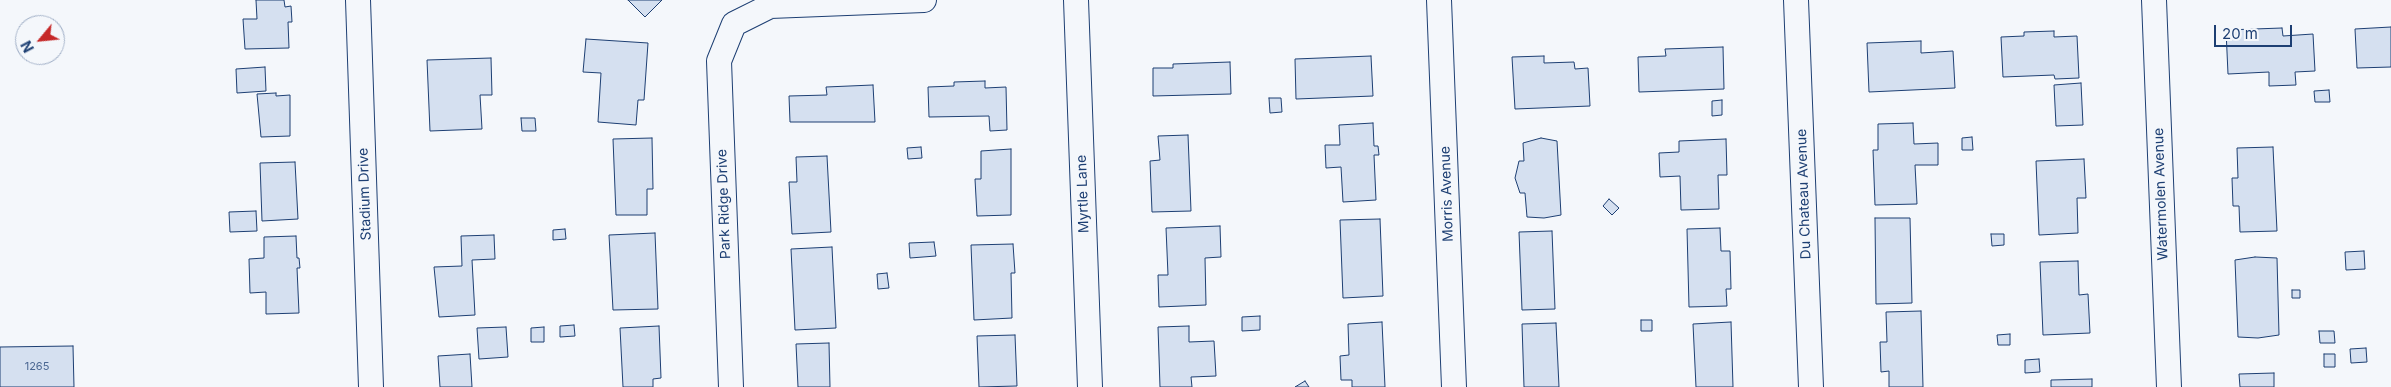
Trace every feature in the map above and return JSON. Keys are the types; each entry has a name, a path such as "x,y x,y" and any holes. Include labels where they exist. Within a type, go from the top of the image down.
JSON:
{"street":[{"name":"Stadium Drive","path":"358,0 371,387"},
{"name":"Park Ridge Drive","path":"730,387 719,61 734,24 770,6 924,0"},
{"name":"Myrtle Lane","path":"1076,0 1090,387"},
{"name":"Morris Avenue","path":"1439,0 1454,387"},
{"name":"Du Chateau Avenue","path":"1796,0 1811,387"},
{"name":"Watermolen Avenue","path":"2154,0 2169,387"}],"building":[{"path":"256,0 284,0 285,7 291,6 292,22 288,22 289,48 245,49 243,19 257,19"},
{"path":"628,0 662,0 645,17"},
{"path":"2391,27 2391,67 2357,68 2355,29"},
{"path":"2282,28 2283,36 2313,34 2315,71 2295,72 2296,85 2269,86 2269,72 2228,74 2226,30"},
{"path":"2054,31 2054,37 2077,36 2079,78 2055,79 2054,75 2003,77 2001,37 2024,36 2024,32"},
{"path":"586,39 648,43 644,100 638,100 636,125 598,122 601,73 583,72"},
{"path":"1921,41 1921,53 1953,51 1955,88 1869,92 1867,43"},
{"path":"1723,47 1724,89 1639,92 1638,57 1666,56 1665,49"},
{"path":"1371,56 1373,96 1296,99 1295,59"},
{"path":"1544,56 1544,63 1574,62 1575,69 1588,68 1590,106 1515,109 1512,57"},
{"path":"491,58 492,95 480,95 482,129 430,131 427,60"},
{"path":"1230,62 1231,94 1153,96 1153,68 1173,68 1173,64"},
{"path":"265,67 266,91 237,93 236,69"},
{"path":"985,81 985,88 1006,87 1007,130 990,131 989,116 929,117 928,87 954,86 954,82"},
{"path":"2081,83 2083,125 2056,126 2054,85"},
{"path":"873,85 875,122 790,122 789,96 827,95 826,87"},
{"path":"2329,90 2330,102 2315,102 2314,91"},
{"path":"276,93 276,96 290,95 290,136 261,137 257,94"},
{"path":"1269,98 1281,98 1282,112 1270,113"},
{"path":"1722,100 1722,115 1712,116 1712,101"},
{"path":"521,118 535,118 536,131 522,131"},
{"path":"1373,123 1374,146 1378,146 1379,155 1374,155 1376,200 1343,202 1341,167 1326,168 1325,145 1340,145 1339,125"},
{"path":"1913,123 1914,144 1938,143 1938,165 1915,165 1917,204 1875,205 1873,150 1878,150 1878,124"},
{"path":"1188,135 1191,211 1152,212 1150,161 1160,160 1158,136"},
{"path":"1972,137 1973,150 1962,150 1962,138"},
{"path":"652,138 653,189 647,189 647,215 616,215 613,139"},
{"path":"1541,138 1557,141 1561,215 1544,218 1527,217 1525,193 1520,193 1515,178 1519,161 1524,161 1523,143"},
{"path":"1726,139 1727,175 1718,175 1719,209 1681,210 1680,176 1660,177 1659,153 1679,152 1679,141"},
{"path":"921,147 922,158 908,159 907,148"},
{"path":"2273,147 2277,231 2240,232 2239,206 2233,206 2232,178 2238,178 2237,148"},
{"path":"1011,149 1011,215 977,216 975,179 981,179 981,151"},
{"path":"827,156 831,232 792,234 789,182 797,182 796,157"},
{"path":"2084,159 2086,198 2077,198 2078,233 2039,235 2036,161"},
{"path":"295,162 298,219 262,221 260,163"},
{"path":"1609,199 1619,208 1612,215 1603,206"},
{"path":"256,211 257,231 230,232 229,212"},
{"path":"1875,218 1910,218 1912,303 1876,304"},
{"path":"1380,219 1383,296 1343,298 1340,220"},
{"path":"1220,226 1221,257 1205,258 1206,305 1159,307 1158,275 1168,275 1166,228"},
{"path":"1720,228 1721,251 1730,251 1731,289 1726,289 1727,306 1689,307 1687,229"},
{"path":"565,229 566,239 553,240 553,230"},
{"path":"1552,231 1555,309 1522,310 1519,232"},
{"path":"655,233 658,309 613,310 609,235"},
{"path":"1991,234 2004,234 2004,245 1992,246"},
{"path":"494,235 495,259 472,260 475,315 439,317 434,267 462,266 461,236"},
{"path":"296,236 297,258 299,258 300,268 297,268 299,313 266,314 266,292 250,293 249,259 264,258 264,237"},
{"path":"934,242 936,256 910,258 909,243"},
{"path":"1013,244 1015,273 1011,273 1012,318 974,320 971,245"},
{"path":"832,247 836,328 795,330 791,249"},
{"path":"2364,251 2365,269 2346,270 2345,252"},
{"path":"2255,257 2277,258 2279,335 2258,338 2238,337 2235,260"},
{"path":"2078,261 2079,295 2088,294 2090,333 2043,335 2040,262"},
{"path":"887,273 889,288 878,289 877,274"},
{"path":"2292,290 2300,290 2300,298 2292,298"},
{"path":"1921,311 1923,387 1889,387 1889,371 1881,372 1880,342 1887,342 1886,312"},
{"path":"1260,316 1260,330 1242,331 1242,317"},
{"path":"1641,320 1652,320 1652,331 1641,331"},
{"path":"1382,322 1385,387 1352,387 1352,380 1341,380 1340,356 1349,355 1348,324"},
{"path":"1731,322 1733,387 1696,387 1693,324"},
{"path":"1556,323 1559,387 1524,387 1522,324"},
{"path":"574,325 575,336 560,337 560,326"},
{"path":"659,326 661,378 653,379 653,387 623,387 620,328"},
{"path":"1189,326 1189,342 1214,341 1216,376 1191,377 1192,387 1160,387 1158,327"},
{"path":"506,327 508,357 479,359 477,328"},
{"path":"544,327 544,342 531,342 531,328"},
{"path":"2319,331 2334,331 2335,343 2320,343"},
{"path":"2010,334 2010,345 1998,345 1997,335"},
{"path":"1015,335 1017,386 979,387 977,336"},
{"path":"829,343 830,387 798,387 796,344"},
{"path":"73,346 74,387 0,387 0,347"},
{"path":"2366,348 2367,362 2351,363 2350,349"},
{"path":"470,354 472,387 440,387 438,356"},
{"path":"2324,354 2335,354 2335,367 2324,367"},
{"path":"2039,359 2040,372 2025,373 2025,360"},
{"path":"2274,373 2274,387 2240,387 2239,374"},
{"path":"2092,379 2092,387 2051,387 2051,380"},
{"path":"1305,381 1309,387 1295,387"}]}
